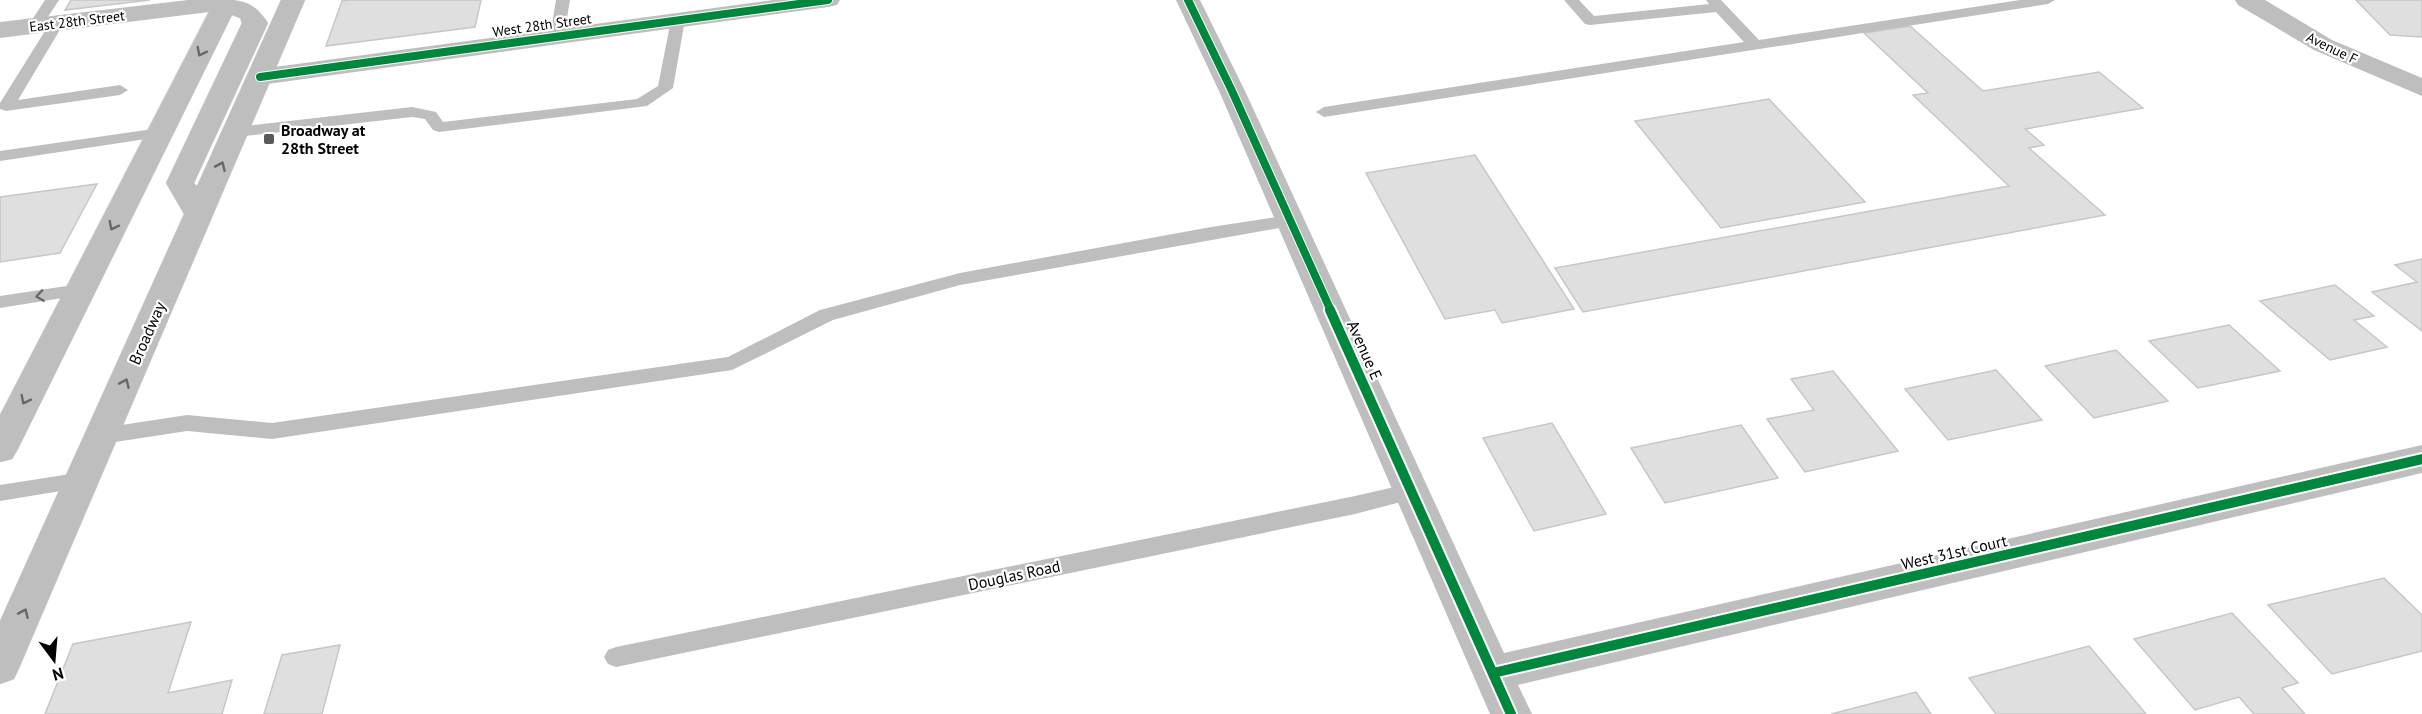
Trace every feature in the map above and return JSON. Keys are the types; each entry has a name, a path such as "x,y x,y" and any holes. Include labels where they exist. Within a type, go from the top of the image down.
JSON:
{"street":[{"name":"Broadway","path":"0,666 293,0"},
{"name":"West 28th Street","path":"260,77 828,0"},
{"name":"Avenue E","path":"1188,0 1412,490 1511,714"},
{"name":"Avenue F","path":"2247,0 2323,45 2422,88"},
{"name":"East 28th Street","path":"0,30 48,16 226,2"},
{"path":"0,449 226,2 249,13 255,23 180,183 199,213"},
{"name":"West 31st Court","path":"1493,673 2422,459"}],"lane":[{"path":"557,36 563,0"},
{"path":"1572,0 1590,21 1717,4 1755,45"},
{"path":"1324,112 2048,0"},
{"path":"48,16 6,106 120,90"},
{"path":"236,132 412,112 430,115 439,127 641,103 665,88 678,20"},
{"path":"0,156 160,134"},
{"path":"102,436 187,423 272,430 732,363 827,315 960,279 1211,233 1290,221"},
{"path":"0,302 80,290"},
{"path":"0,493 83,480"},
{"name":"Douglas Road","path":"616,657 1355,506 1412,490"}],"building":[{"path":"71,0 150,0 65,10"},
{"path":"481,0 475,27 326,46 342,1"},
{"path":"2356,0 2422,0 2422,37 2390,35"},
{"path":"1910,26 1983,91 2099,72 2143,108 2025,129 2044,145 2029,148 2105,215 1583,312 1555,268 2009,186 1913,95 1928,93 1864,33"},
{"path":"1769,99 1865,202 1721,228 1635,121"},
{"path":"1475,155 1574,309 1502,323 1495,310 1445,319 1366,173"},
{"path":"97,184 60,253 0,262 0,197"},
{"path":"2422,259 2422,331 2372,292 2417,282 2395,265"},
{"path":"2335,285 2374,316 2354,320 2387,347 2330,360 2260,301"},
{"path":"2229,325 2280,371 2198,388 2149,341"},
{"path":"2116,350 2168,401 2094,418 2045,366"},
{"path":"1996,370 2042,420 1948,440 1905,389"},
{"path":"1833,371 1898,451 1805,472 1767,419 1814,410 1791,379"},
{"path":"1552,423 1606,514 1534,531 1483,438"},
{"path":"1741,425 1778,478 1665,503 1631,448"},
{"path":"2384,578 2422,615 2422,651 2332,674 2268,605"},
{"path":"2232,613 2298,683 2282,688 2305,714 2254,714 2239,697 2195,710 2134,639"},
{"path":"191,622 168,693 232,680 222,714 45,714 73,644"},
{"path":"340,645 322,714 264,714 282,655"},
{"path":"2089,646 2146,714 1996,714 1969,678"},
{"path":"1916,692 1931,714 1831,714"}],"cycle path":[{"path":"260,77 828,0"},
{"path":"1188,0 1232,91 1511,714"},
{"path":"1493,673 2422,459"}],"place":[{"name":"Broadway at 28th Street","path":"269,139"}]}
